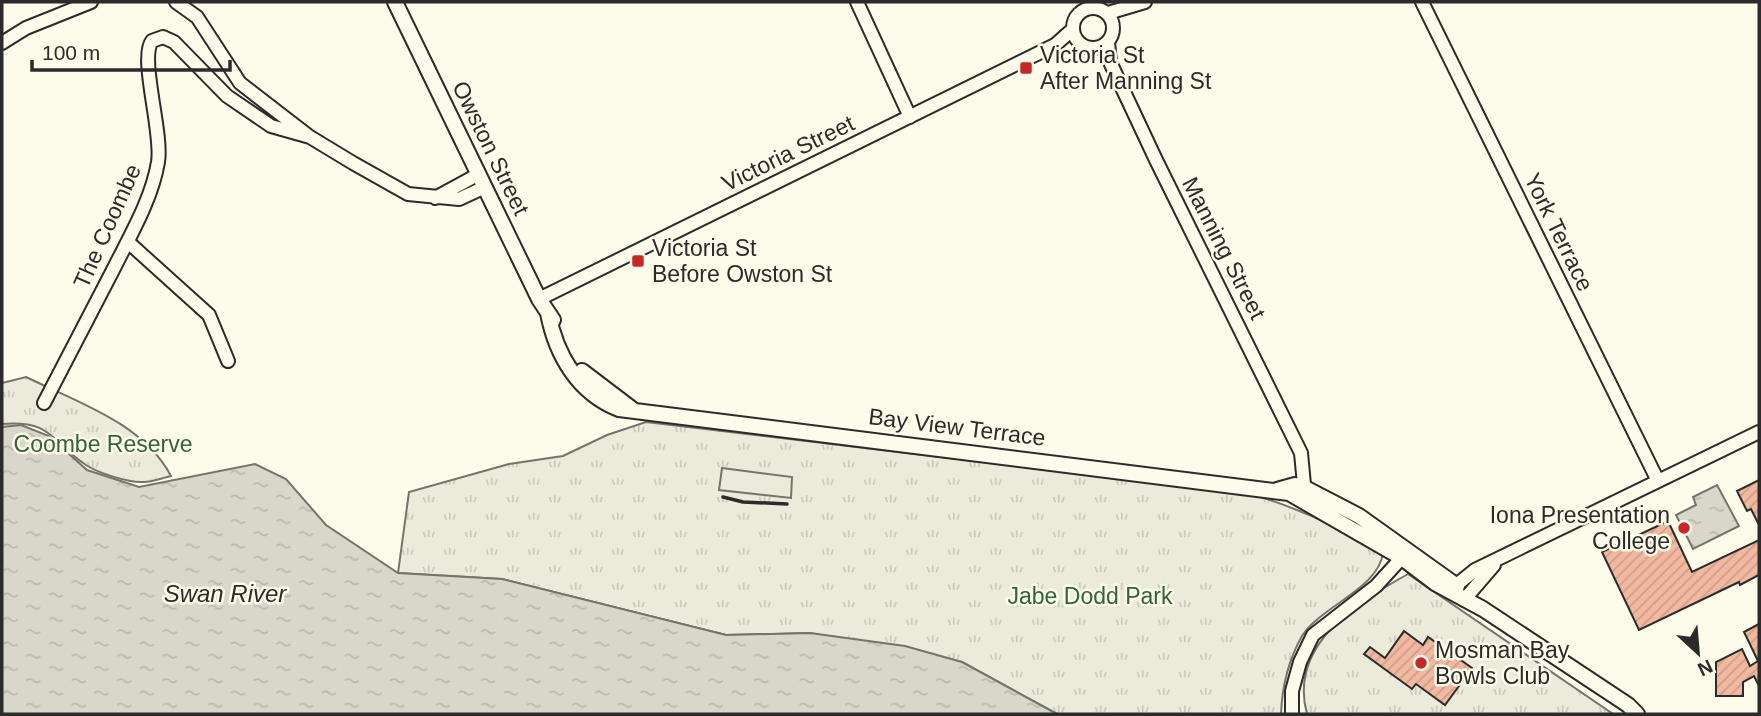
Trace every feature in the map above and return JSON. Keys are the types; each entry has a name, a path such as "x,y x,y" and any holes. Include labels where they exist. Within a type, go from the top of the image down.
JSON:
{"street":[{"path":"2,43 26,28 91,2"},
{"path":"176,2 197,17 240,83 310,137 408,194 459,199 482,181"},
{"path":"857,2 911,117"},
{"name":"York Terrace","path":"1422,2 1658,481"},
{"name":"Owston Street","path":"399,3 482,181 548,313 551,332 563,359 594,388"},
{"path":"1091,5 1108,13 1140,5 1111,37 1085,46 1073,29 1077,8 1091,5"},
{"path":"1108,13 1111,37"},
{"name":"Victoria Street","path":"539,299 1055,46 1073,29"},
{"name":"The Coombe","path":"44,403 128,242 155,179 159,158 159,134 147,55 152,41 163,37 174,42 227,96 271,126 310,137"},
{"name":"Manning Street","path":"1111,37 1110,62 1301,453 1300,492"},
{"name":"Victoria Street","path":"1055,46 1085,46"},
{"name":"Manning Street","path":"1085,46 1110,62"},
{"path":"128,242 209,315 228,361"},
{"name":"Bay View Terrace","path":"594,388 632,409 1300,492 1400,551 1483,610 1629,705 1637,714"},
{"path":"1452,588 1475,570 1759,432"},
{"path":"1292,714 1292,691 1300,662 1313,635 1376,586 1400,551"},
{"path":"1466,597 1502,558"}],"green space":[{"name":"Coombe Reserve","path":"26,377 87,405 126,428 159,458 171,476 144,482 114,477 86,465 41,429 32,425 2,424 2,383"},
{"name":"Jabe Dodd Park","path":"646,422 1251,494 1318,519 1383,552 1372,576 1322,615 1302,636 1287,674 1281,714 1057,714 962,662 810,633 726,635 502,579 398,573 409,492 509,464 563,456 607,435"},
{"path":"1408,574 1613,714 1307,714 1304,689 1307,667 1317,647 1348,613"}],"shaded area":[{"path":"722,468 792,477 791,498 719,490"}],"water":[{"name":"Swan River","path":"21,425 49,436 87,470 139,487 255,464 286,479 326,525 398,573 502,579 726,635 810,633 905,646 962,662 1057,714 2,714 2,427"},
{"path":"1717,485 1739,526 1693,549 1676,515 1696,505 1693,497"}],"building":[{"path":"1759,480 1759,525 1751,509 1747,511 1737,491"},
{"path":"1668,521 1692,572 1759,540 1759,575 1639,630 1602,552"},
{"path":"1759,624 1759,686 1754,676 1743,682 1743,696 1716,696 1716,662 1742,649 1750,666 1758,661 1744,632"},
{"name":"Mosman Bay Bowls Club","path":"1404,631 1423,645 1428,637 1472,668 1445,705 1416,684 1412,689 1364,654 1370,647 1385,658"}],"wall":[{"path":"723,497 743,502 787,504"}],"place":[{"name":"Victoria St After Manning St","path":"1026,68"},
{"name":"Victoria St Before Owston St","path":"638,261"},
{"name":"Iona Presentation College","path":"1684,528"},
{"name":"Mosman Bay Bowls Club","path":"1421,663"}]}
